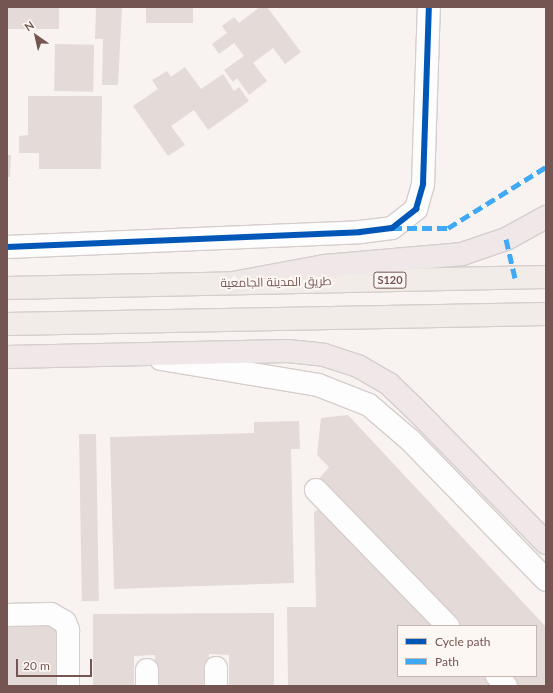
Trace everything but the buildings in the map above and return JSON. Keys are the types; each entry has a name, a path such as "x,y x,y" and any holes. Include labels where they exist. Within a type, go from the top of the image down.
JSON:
{"highway":[{"path":"233,283 324,266 462,254 506,239 546,217"},
{"path":"7,357 288,351 324,355 358,366 389,384 546,543"}],"main road":[{"name":"طريق المدينة الجامعية","path":"7,288 546,277"},
{"path":"7,324 546,314"}],"street":[{"path":"7,247 360,232 392,228 416,209 423,184 428,7"},
{"path":"132,354 318,385 369,405 410,440 546,580"},
{"path":"316,490 447,625"},
{"path":"7,615 51,614 65,622 68,630 68,686"},
{"path":"497,677 506,686"}],"marked path":[{"path":"392,228 448,228 546,167"},
{"path":"506,239 515,278"}],"cycle path":[{"path":"7,247 360,232 392,228 416,209 423,184 429,7"}]}
